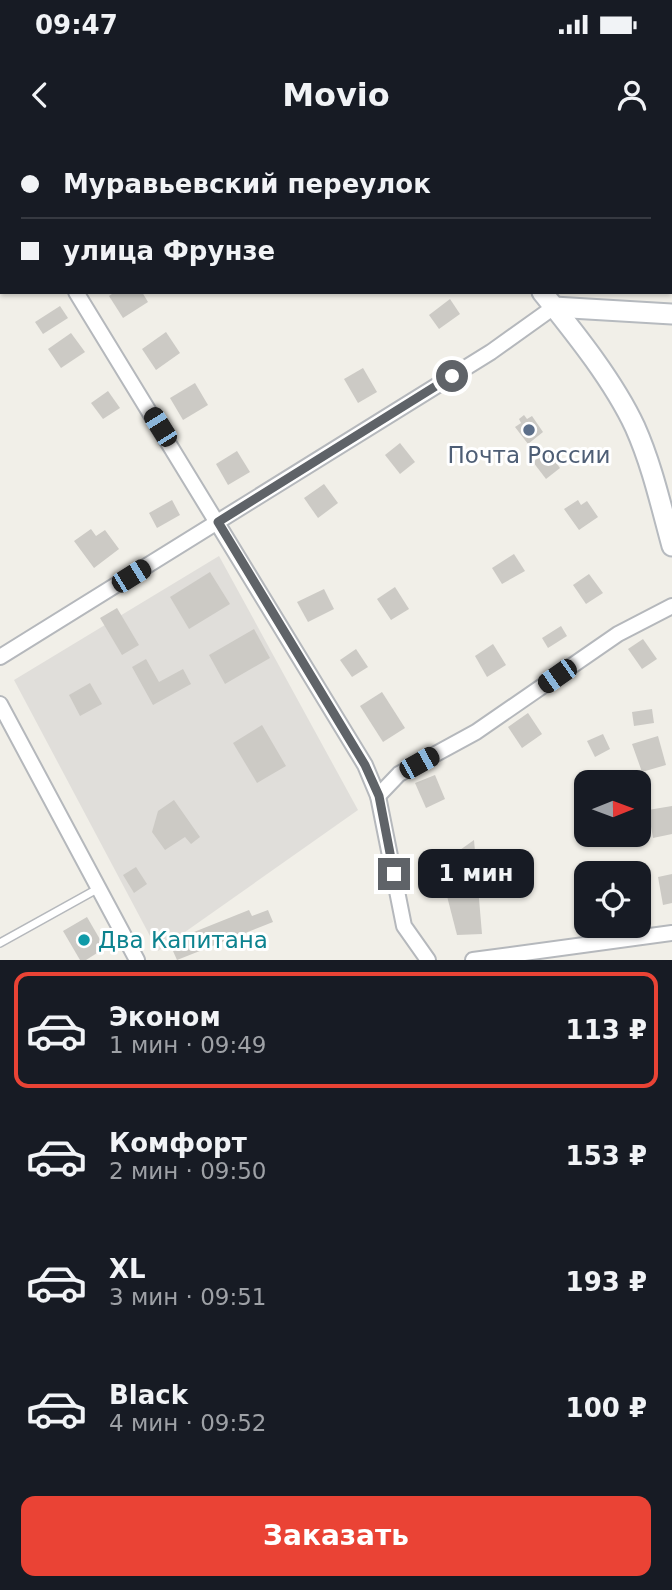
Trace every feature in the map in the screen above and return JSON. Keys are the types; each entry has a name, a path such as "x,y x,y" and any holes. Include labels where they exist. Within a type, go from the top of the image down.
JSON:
{"street":[{"path":"77,294 365,765 379,796 404,926 428,960"},
{"path":"548,300 608,381 634,425 652,472 672,546"},
{"path":"0,657 491,352 548,300 672,314"},
{"path":"379,796 400,774 476,732 618,634 672,606"},
{"path":"0,704 137,960"},
{"path":"473,960 672,933"}],"lane":[{"path":"0,943 100,888"}],"shaded area":[{"path":"219,556 358,810 158,951 14,680"}],"building":[{"path":"143,294 148,302 123,318 109,296"},
{"path":"450,299 460,314 439,329 429,315"},
{"path":"60,306 68,318 43,334 35,322"},
{"path":"166,332 180,353 156,370 142,349"},
{"path":"71,333 85,352 61,368 48,349"},
{"path":"363,368 377,392 358,403 344,379"},
{"path":"195,383 208,405 183,420 170,398"},
{"path":"108,391 120,408 103,419 91,403"},
{"name":"Почта России","path":"524,415 527,419 532,416 543,432 528,444 515,427 521,423 519,419"},
{"path":"400,443 415,462 400,474 385,455"},
{"path":"237,451 250,472 228,485 216,464"},
{"path":"547,451 560,468 546,479 533,462"},
{"path":"324,484 338,503 318,518 304,498"},
{"path":"172,500 180,515 157,528 149,513"},
{"path":"578,500 581,505 587,501 598,517 579,530 564,509"},
{"path":"91,529 96,536 105,530 119,549 94,568 74,541"},
{"path":"514,554 525,571 502,584 492,568"},
{"path":"210,572 230,604 189,629 170,597"},
{"path":"589,574 603,593 586,604 573,585"},
{"path":"395,587 409,609 391,620 377,599"},
{"path":"324,589 334,609 308,622 297,602"},
{"path":"117,608 139,645 122,655 100,618"},
{"path":"561,626 567,636 548,648 542,638"},
{"path":"254,629 270,658 225,684 209,655"},
{"path":"643,639 657,659 642,669 628,649"},
{"path":"493,644 506,665 487,677 475,656"},
{"path":"356,649 368,667 352,677 340,660"},
{"path":"146,659 159,682 183,669 191,684 153,705 132,667"},
{"path":"90,683 102,704 80,716 69,695"},
{"path":"382,692 405,728 383,742 360,706"},
{"path":"652,709 654,723 634,726 632,712"},
{"path":"528,713 542,734 522,748 508,727"},
{"path":"262,725 286,766 257,783 233,743"},
{"path":"603,734 610,749 595,757 587,741"},
{"path":"658,736 666,765 641,770 632,744"},
{"path":"435,775 445,799 426,808 415,783"},
{"path":"174,800 200,837 191,844 185,837 165,850 152,832 158,811"},
{"path":"672,806 672,834 653,838 651,810"},
{"path":"474,840 482,934 457,935 439,865"},
{"path":"136,867 147,884 134,893 123,875"},
{"path":"672,874 672,903 663,905 658,877"},
{"path":"249,910 252,916 268,910 273,922 177,960 169,942"},
{"name":"Два Капитана","path":"87,917 105,948 86,960 80,960 63,931"}],"place":[{"name":"Почта России","path":"529,430"},
{"name":"Два Капитана","path":"84,940"}],"route":[{"path":"394,874 379,796 365,765 218,522 452,376"}]}
